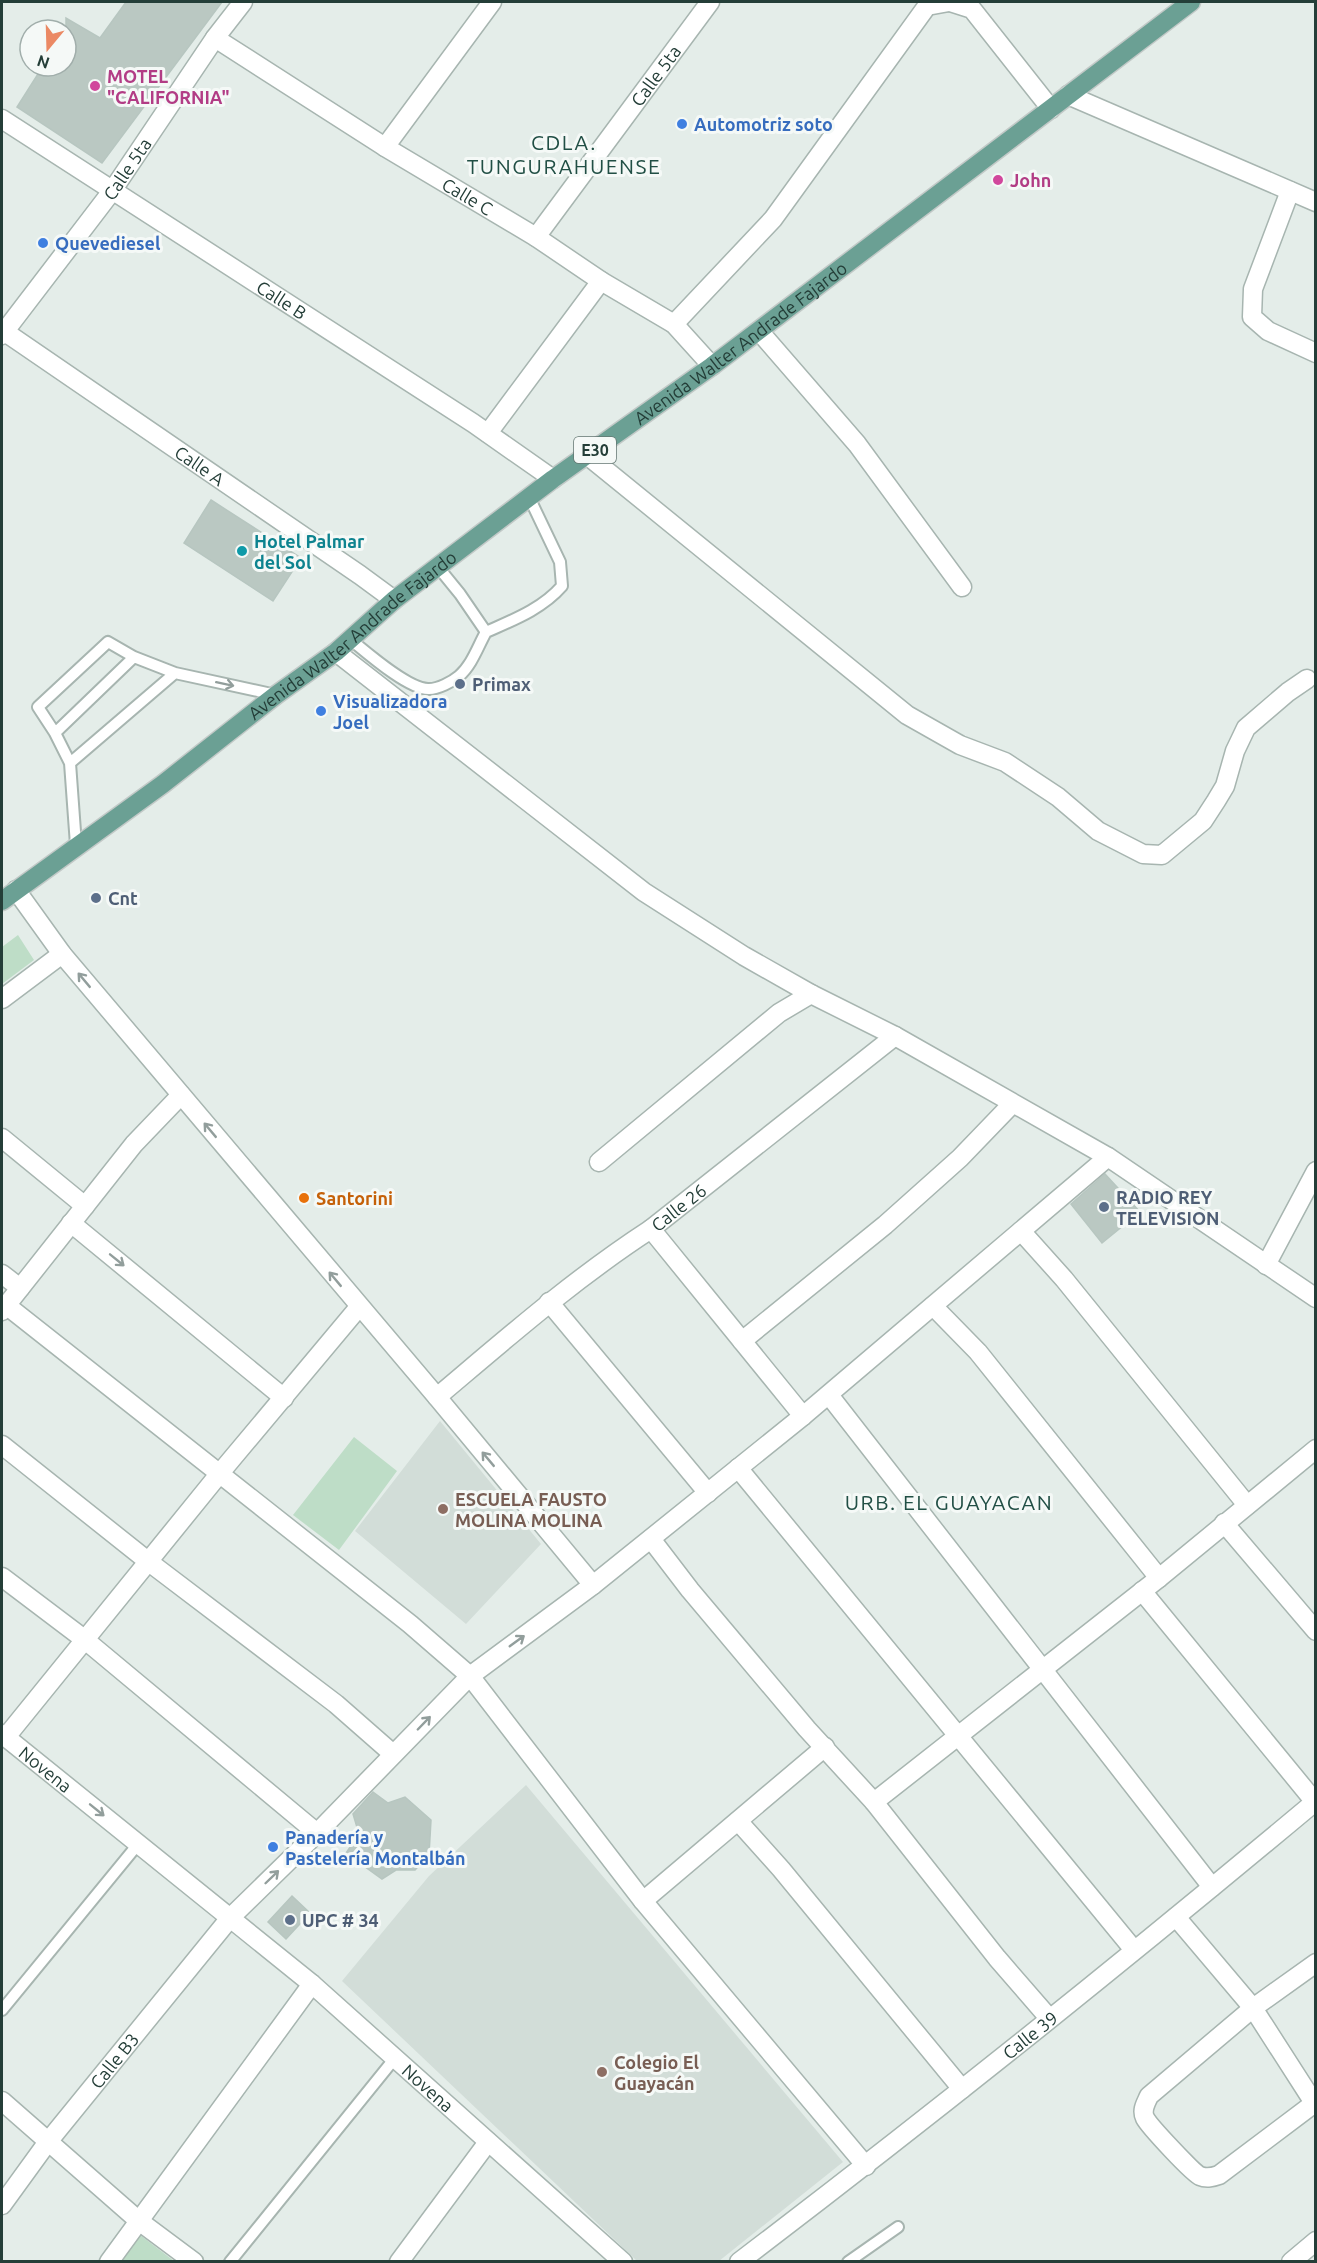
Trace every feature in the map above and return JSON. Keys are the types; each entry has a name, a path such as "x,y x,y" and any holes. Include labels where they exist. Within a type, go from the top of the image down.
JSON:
{"main road":[{"name":"Avenida Walter Andrade Fajardo","path":"2,901 162,784 276,695 336,652 394,600 529,497 759,331 1051,109 1181,5"}],"street":[{"name":"Calle 5ta","path":"3,334 112,191 215,38 243,2"},
{"path":"385,147 492,2"},
{"path":"674,324 773,219 927,6 950,2 972,9 1051,109"},
{"name":"Calle 5ta","path":"536,237 703,4"},
{"name":"Calle C","path":"215,38 385,147 536,237 601,281 674,324 712,366"},
{"path":"1068,95 1316,202"},
{"name":"Calle B","path":"5,121 488,433 553,479"},
{"path":"1290,191 1252,289 1252,317 1268,331 1316,353"},
{"path":"488,433 601,281"},
{"path":"759,331 857,444 962,587"},
{"name":"Calle A","path":"3,334 394,600"},
{"path":"587,455 907,715 960,745 1005,762 1058,797 1098,831 1143,854 1162,855 1203,821 1225,786 1235,751 1246,728 1307,679"},
{"path":"336,652 644,892 744,956 811,994 895,1036 1107,1157 1316,1298"},
{"path":"16,890 62,954 593,1585"},
{"path":"2,999 62,954"},
{"path":"600,1162 779,1013 811,994"},
{"name":"Calle 26","path":"803,1416 651,1229 895,1036"},
{"path":"181,1095 134,1144 4,1308 220,1473 410,1624 470,1676 643,1901 866,2166"},
{"path":"742,1341 885,1225 960,1158 1012,1104"},
{"path":"2,1138 85,1206"},
{"path":"230,1918 317,1833 470,1676 593,1585 829,1395 1107,1157"},
{"path":"1266,1265 1316,1171"},
{"path":"71,1223 284,1398"},
{"path":"437,1397 549,1302 609,1256 651,1229"},
{"path":"1021,1232 1064,1279 1246,1505"},
{"path":"2,1274 20,1288"},
{"path":"549,1302 708,1493"},
{"path":"933,1306 978,1352 1159,1578"},
{"path":"4,1736 359,1307"},
{"path":"829,1395 1212,1887"},
{"path":"2,1444 149,1562 336,1704 393,1754"},
{"path":"874,1802 1159,1578 1246,1505 1313,1455"},
{"path":"738,1468 1134,1950"},
{"path":"1224,1523 1316,1631"},
{"path":"651,1539 690,1590 807,1729 874,1802 997,1958 1049,2018"},
{"path":"2,1576 84,1639 317,1833"},
{"path":"1142,1591 1315,1801"},
{"name":"Novena","path":"4,1736 312,1984 623,2262"},
{"path":"643,1901 825,1747"},
{"name":"Calle 39","path":"739,2262 866,2166 1176,1917 1315,1801"},
{"path":"738,1821 781,1869 962,2089"},
{"path":"1176,1917 1253,2008 1315,2104 1219,2175 1210,2178 1199,2176 1145,2118 1143,2108 1149,2096 1253,2008 1316,1963"},
{"name":"Calle B3","path":"2,2205 47,2143 230,1918"},
{"path":"109,2262 312,1984"},
{"path":"2,2101 47,2143 139,2221 194,2262"},
{"path":"399,2262 488,2142"},
{"path":"1291,2262 1316,2241"}],"lane":[{"path":"350,639 408,682 428,689 441,686 459,676 470,662 486,632 516,619 552,598 562,586 560,562 529,497"},
{"path":"438,567 486,632"},
{"path":"76,845 70,763 55,733 38,707 108,642 134,657 175,673 276,695"},
{"path":"55,733 134,657"},
{"path":"70,763 175,673"},
{"path":"2,2010 139,1843"},
{"path":"230,2262 395,2058"},
{"path":"848,2262 898,2227"}],"shaded area":[{"name":"ESCUELA FAUSTO MOLINA MOLINA","path":"440,1421 541,1544 466,1624 355,1531"},
{"name":"Colegio El Guayacán","path":"526,1785 843,2162 719,2261 637,2261 342,1981 429,1876"}],"green space":[{"path":"18,935 34,960 2,984 2,947"},
{"path":"354,1437 397,1471 339,1550 293,1515"},
{"path":"140,2235 174,2261 121,2262"}],"building":[{"name":"MOTEL \"CALIFORNIA\"","path":"126,2 222,2 102,163 17,107 35,78 78,78 78,25 100,38"},
{"name":"Hotel Palmar del Sol","path":"211,500 301,558 273,601 184,543"},
{"name":"RADIO REY TELEVISION","path":"1105,1174 1140,1212 1102,1243 1071,1204"},
{"path":"373,1792 388,1803 405,1797 431,1820 429,1855 415,1870 396,1870 382,1879 346,1853 359,1834 353,1814"},
{"path":"292,1896 310,1913 286,1939 268,1922"}],"place":[{"name":"MOTEL \"CALIFORNIA\"","path":"95,86"},
{"name":"Automotriz soto","path":"682,124"},
{"name":"John","path":"998,180"},
{"name":"Quevediesel","path":"43,243"},
{"name":"Hotel Palmar del Sol","path":"242,551"},
{"name":"Primax","path":"460,684"},
{"name":"Visualizadora Joel","path":"321,711"},
{"name":"Cnt","path":"96,898"},
{"name":"Santorini","path":"304,1198"},
{"name":"RADIO REY TELEVISION","path":"1104,1207"},
{"name":"ESCUELA FAUSTO MOLINA MOLINA","path":"443,1509"},
{"name":"Panadería y Pastelería Montalbán","path":"273,1847"},
{"name":"UPC # 34","path":"290,1920"},
{"name":"Colegio El Guayacán","path":"602,2072"}],"district":[{"name":"CDLA. TUNGURAHUENSE","path":"564,154"},
{"name":"URB. EL GUAYACAN","path":"949,1502"}]}
